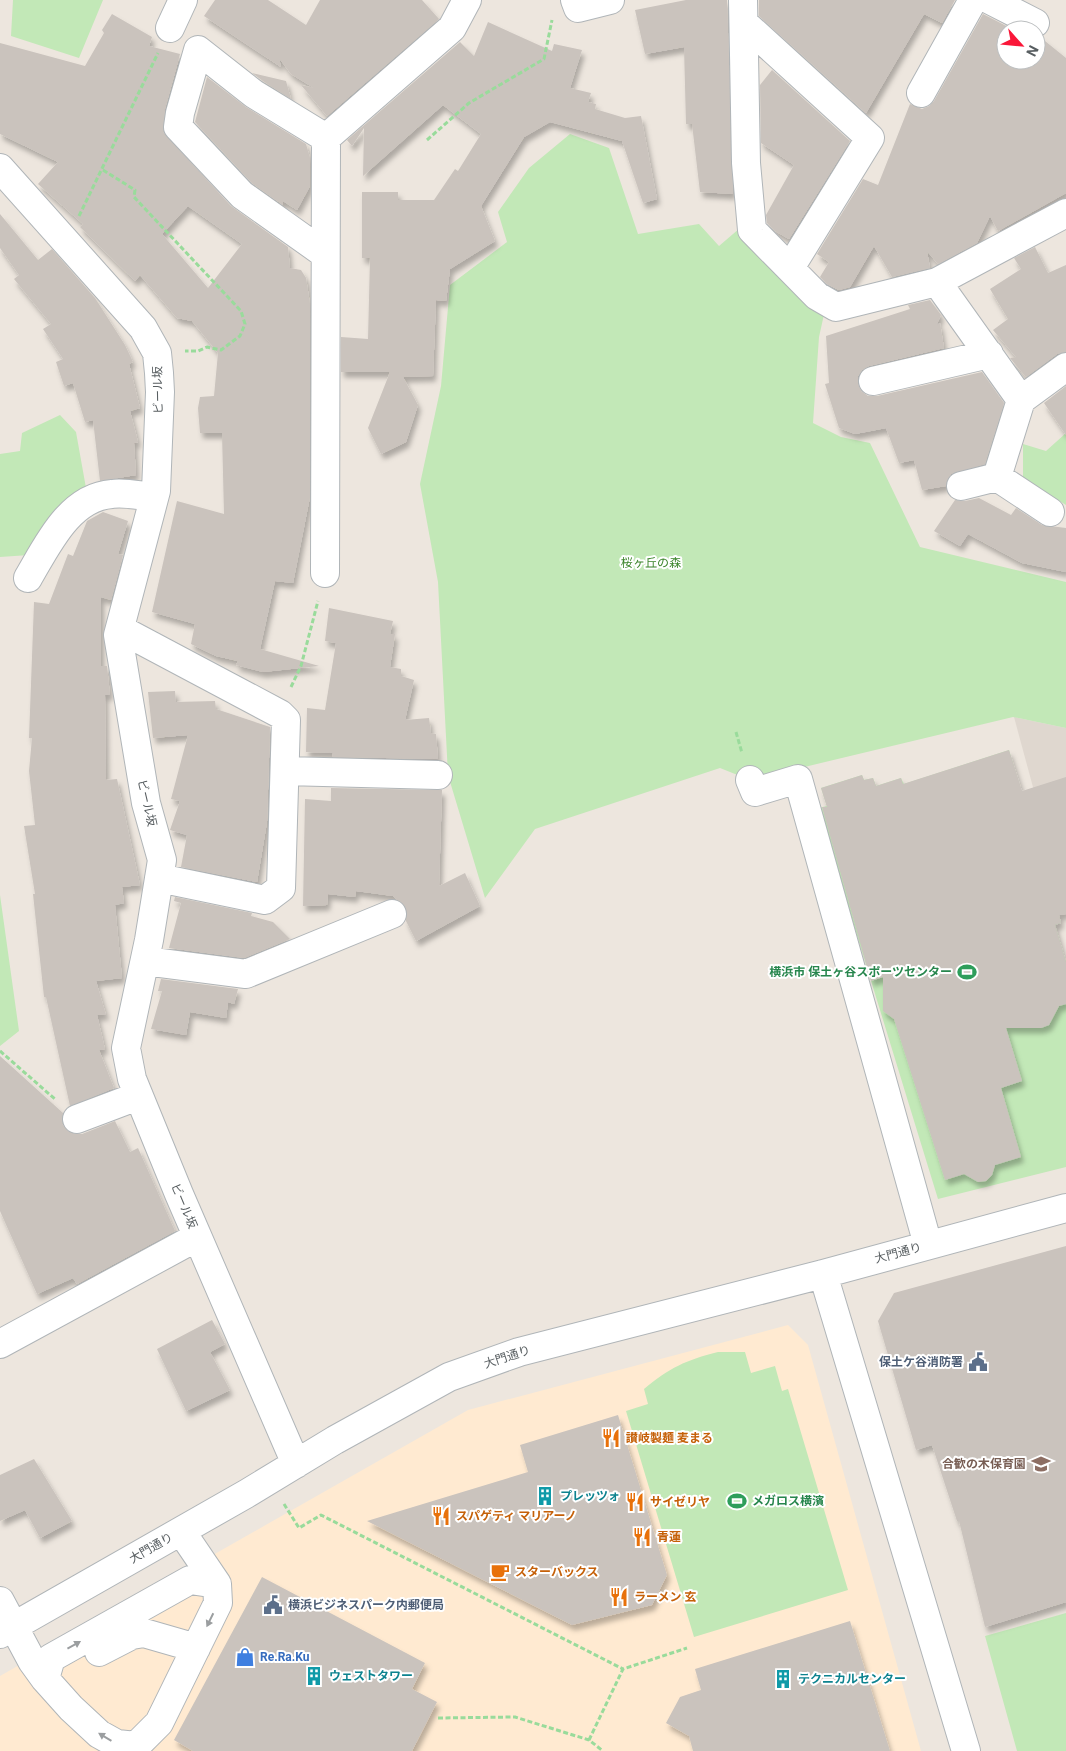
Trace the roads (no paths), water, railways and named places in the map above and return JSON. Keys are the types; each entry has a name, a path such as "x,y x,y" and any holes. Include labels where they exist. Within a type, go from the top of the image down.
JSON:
{"street":[{"path":"170,28 183,0"},
{"path":"325,573 326,138 452,28 467,0"},
{"path":"575,0 578,8 610,0"},
{"path":"921,93 973,0"},
{"path":"990,0 1029,20"},
{"path":"744,12 870,138 790,268"},
{"path":"744,12 746,163 752,230 817,296 836,307 937,282 1066,213"},
{"path":"325,254 242,195 178,126 198,50 254,94 326,138"},
{"name":"ビール坂","path":"0,169 143,328 157,353 160,392 154,497 118,635 146,803 162,860 145,961 126,1048 132,1079 138,1096 296,1464"},
{"path":"937,282 1022,400"},
{"path":"872,381 988,354"},
{"path":"998,477 1022,400 1066,367"},
{"path":"961,486 998,477 1050,512"},
{"path":"28,578 57,530 85,502 111,494 154,497"},
{"path":"120,629 282,706 286,720 281,888 265,900 159,878"},
{"path":"284,771 438,775"},
{"path":"750,780 755,792 798,779 928,1245"},
{"path":"145,961 246,974 392,914"},
{"path":"76,1119 138,1096"},
{"name":"大門通り","path":"7,1630 449,1377 519,1352 823,1274 1066,1208"},
{"path":"0,1344 197,1237"},
{"path":"823,1274 966,1751"},
{"path":"0,1601 7,1630 45,1680 99,1734 117,1744 136,1746 159,1723 218,1603 216,1584 181,1532"},
{"path":"45,1680 51,1658 190,1580 216,1584"},
{"path":"88,1658 132,1635 144,1633 196,1648"}],"place":[{"name":"横浜市 保土ヶ谷スポーツセンター","path":"967,972"},
{"name":"保土ケ谷消防署","path":"978,1362"},
{"name":"讃岐製麺 麦まる","path":"611,1438"},
{"name":"合歓の木保育園","path":"1041,1464"},
{"name":"プレッツォ","path":"545,1496"},
{"name":"メガロス横濱","path":"737,1501"},
{"name":"サイゼリヤ","path":"635,1502"},
{"name":"スパゲティ マリアーノ","path":"441,1516"},
{"name":"青蓮","path":"642,1537"},
{"name":"スターバックス","path":"500,1572"},
{"name":"ラーメン 玄","path":"619,1597"},
{"name":"横浜ビジネスパーク内郵便局","path":"273,1605"},
{"name":"Re.Ra.Ku","path":"245,1657"},
{"name":"ウェストタワー","path":"314,1676"},
{"name":"テクニカルセンター","path":"783,1679"}],"park label":[{"name":"桜ヶ丘の森","path":"651,563"}]}
